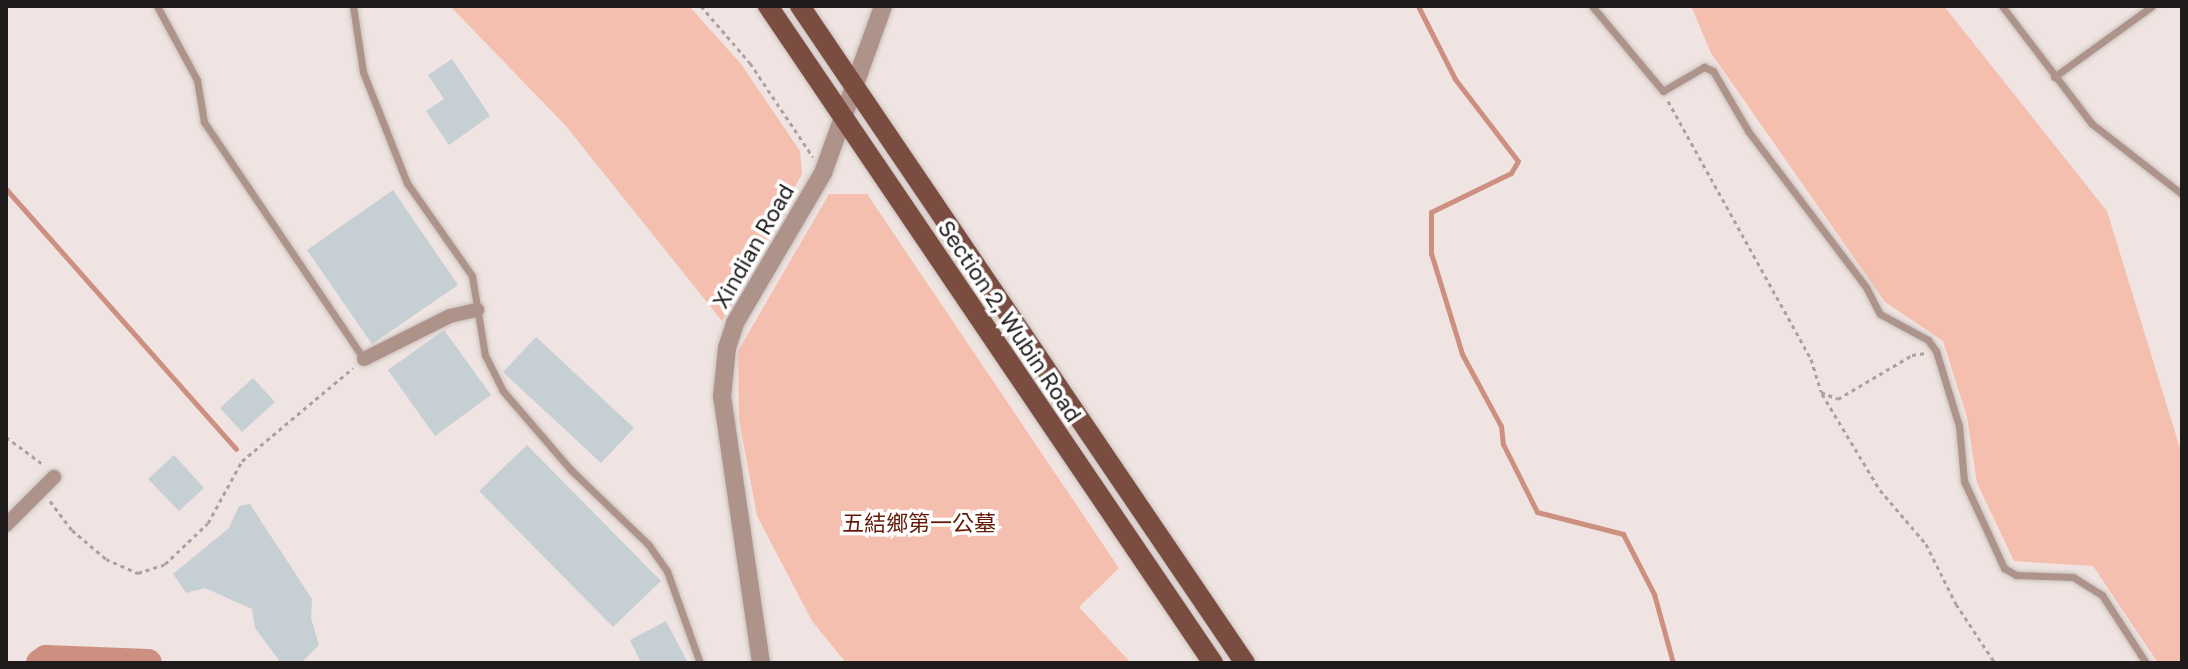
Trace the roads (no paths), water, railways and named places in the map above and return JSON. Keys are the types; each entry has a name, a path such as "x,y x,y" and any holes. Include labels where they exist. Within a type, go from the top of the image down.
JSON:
{"main road":[{"name":"Section 2, Wubin Road","path":"768,6 1213,663"},
{"name":"Section 2, Wubin Road","path":"800,6 1245,663"}],"street":[{"name":"Xindian Road","path":"761,663 722,397 727,348 735,323 823,173 841,115 883,6"},
{"path":"364,359 450,316 477,310"},
{"path":"6,525 54,477"}],"lane":[{"path":"157,6 197,80 204,122 364,359"},
{"path":"353,6 363,72 407,183 472,276 485,355 503,391 571,470 648,544 667,571 700,663"},
{"path":"1592,6 1663,91 1704,67 1713,71 1748,131 1866,287 1880,314 1928,340 1936,351 1959,426 1964,481 2004,568 2016,575 2073,577 2102,595 2146,663"},
{"path":"2002,6 2092,124 2182,194"},
{"path":"2054,77 2142,9 2152,6"}],"waterway":[{"path":"1418,6 1455,79 1518,161 1511,173 1431,212 1431,253 1462,354 1501,426 1503,444 1537,512 1623,534 1654,594 1673,663"},
{"path":"6,189 236,449"},
{"path":"40,663 46,659 148,663"}],"park label":[{"name":"五結鄉第一公墓","path":"919,523"}]}
